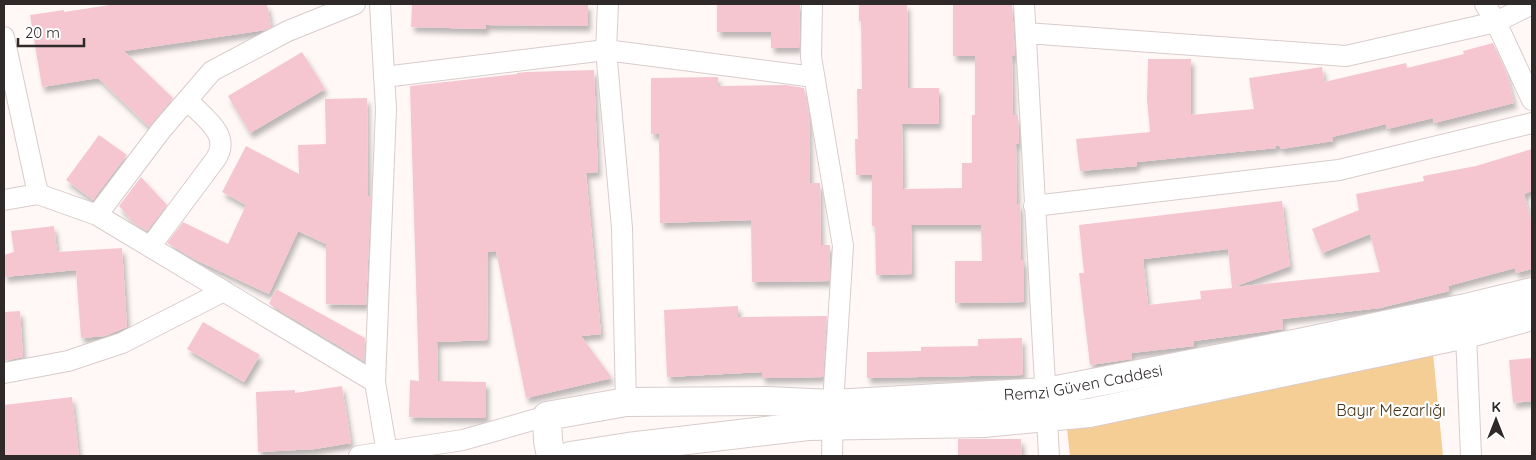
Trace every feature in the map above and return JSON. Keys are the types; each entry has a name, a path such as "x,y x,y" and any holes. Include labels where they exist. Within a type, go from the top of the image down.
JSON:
{"main road":[{"name":"Remzi Güven Caddesi","path":"548,416 626,402 767,401 833,415 984,423 1046,404 1299,344 1532,292"},
{"name":"Remzi Güven Caddesi","path":"1046,404 1089,413 1466,334 1532,316"},
{"path":"626,402 628,452"},
{"name":"Remzi Güven Caddesi","path":"570,456 628,452 808,426 833,415"},
{"path":"548,416 548,441 551,456"}],"street":[{"path":"97,215 162,129 212,72 288,31 355,4"},
{"path":"380,4 386,109 375,382 387,453"},
{"path":"608,4 606,50 622,228 626,402"},
{"path":"812,4 811,57 842,246 832,456"},
{"path":"1024,4 1049,456"},
{"path":"1485,4 1496,22 1532,100"},
{"path":"1026,33 1346,56 1496,22 1532,4"},
{"path":"4,37 38,194"},
{"path":"384,77 606,50 814,77"},
{"path":"150,247 220,154 222,146 219,133 187,100"},
{"path":"1034,206 1340,170 1532,123"},
{"path":"4,200 38,194 97,215 375,382"},
{"path":"4,373 68,361 122,343 224,291"},
{"path":"1466,334 1471,456"},
{"path":"359,456 463,440 548,416"}],"green space":[{"name":"Bayır Mezarlığı","path":"1433,353 1443,456 1070,456 1067,429"}],"building":[{"path":"116,4 267,4 271,27 265,30 124,51 173,98 149,127 98,78 42,87 30,15"},
{"path":"412,4 588,4 588,26 486,25 486,29 411,27"},
{"path":"717,4 800,4 799,48 771,48 771,32 717,32"},
{"path":"859,4 907,4 908,88 939,88 939,124 902,124 903,189 962,188 962,163 972,163 972,115 975,115 975,56 953,56 953,4 1012,4 1015,56 1012,56 1013,115 1018,115 1019,144 1016,144 1017,204 1020,204 1021,260 1024,260 1024,302 955,303 955,261 982,261 981,225 911,225 912,274 876,275 875,226 872,226 872,175 856,175 855,139 858,139 857,89 862,89"},
{"path":"1493,43 1507,74 1514,103 1434,123 1433,118 1387,129 1386,124 1332,137 1333,141 1281,149 1279,145 1275,146 1276,148 1137,162 1137,166 1080,171 1076,139 1150,132 1147,99 1148,59 1191,59 1191,115 1254,109 1249,78 1322,67 1324,82 1406,63 1407,68 1464,54 1463,51"},
{"path":"302,52 325,89 250,133 228,96"},
{"path":"594,70 598,172 586,173 601,334 581,336 612,378 526,398 496,251 488,252 487,340 437,342 438,381 486,382 486,418 409,417 410,380 419,381 410,86 526,72"},
{"path":"718,77 718,86 786,85 804,88 809,115 810,183 820,183 821,245 830,245 829,281 752,282 751,220 660,223 659,134 651,134 651,78"},
{"path":"367,98 368,196 371,196 366,305 326,304 326,244 298,231 269,294 196,260 167,243 183,222 228,244 246,205 222,192 246,146 299,174 298,145 326,144 325,99"},
{"path":"99,135 127,155 93,200 66,180"},
{"path":"1532,149 1532,191 1524,194 1532,223 1532,269 1516,273 1515,268 1448,286 1449,291 1380,308 1282,319 1283,329 1194,341 1194,346 1131,353 1132,359 1090,365 1079,273 1084,273 1079,225 1282,201 1290,266 1234,287 1380,272 1370,234 1322,253 1312,229 1359,210 1356,194 1424,181 1423,176 1476,166","holes":["1228,249 1232,288 1200,291 1201,299 1148,305 1143,259"]},
{"path":"141,177 167,205 147,231 135,224 119,206"},
{"path":"54,226 57,252 122,248 127,327 105,336 81,338 76,270 4,277 4,255 14,252 11,231"},
{"path":"276,289 365,338 364,361 269,304"},
{"path":"738,306 738,317 827,316 823,377 762,378 762,372 667,377 664,310"},
{"path":"20,311 23,357 4,361 4,312"},
{"path":"203,322 260,355 244,382 187,349"},
{"path":"1022,338 1023,375 867,378 867,352 921,351 921,347 978,346 978,339"},
{"path":"1532,358 1532,401 1513,403 1509,360"},
{"path":"342,386 351,443 315,449 258,452 256,392 295,390 295,393"},
{"path":"72,397 79,456 4,456 4,405"},
{"path":"958,439 1021,439 1022,456 958,456"}]}
